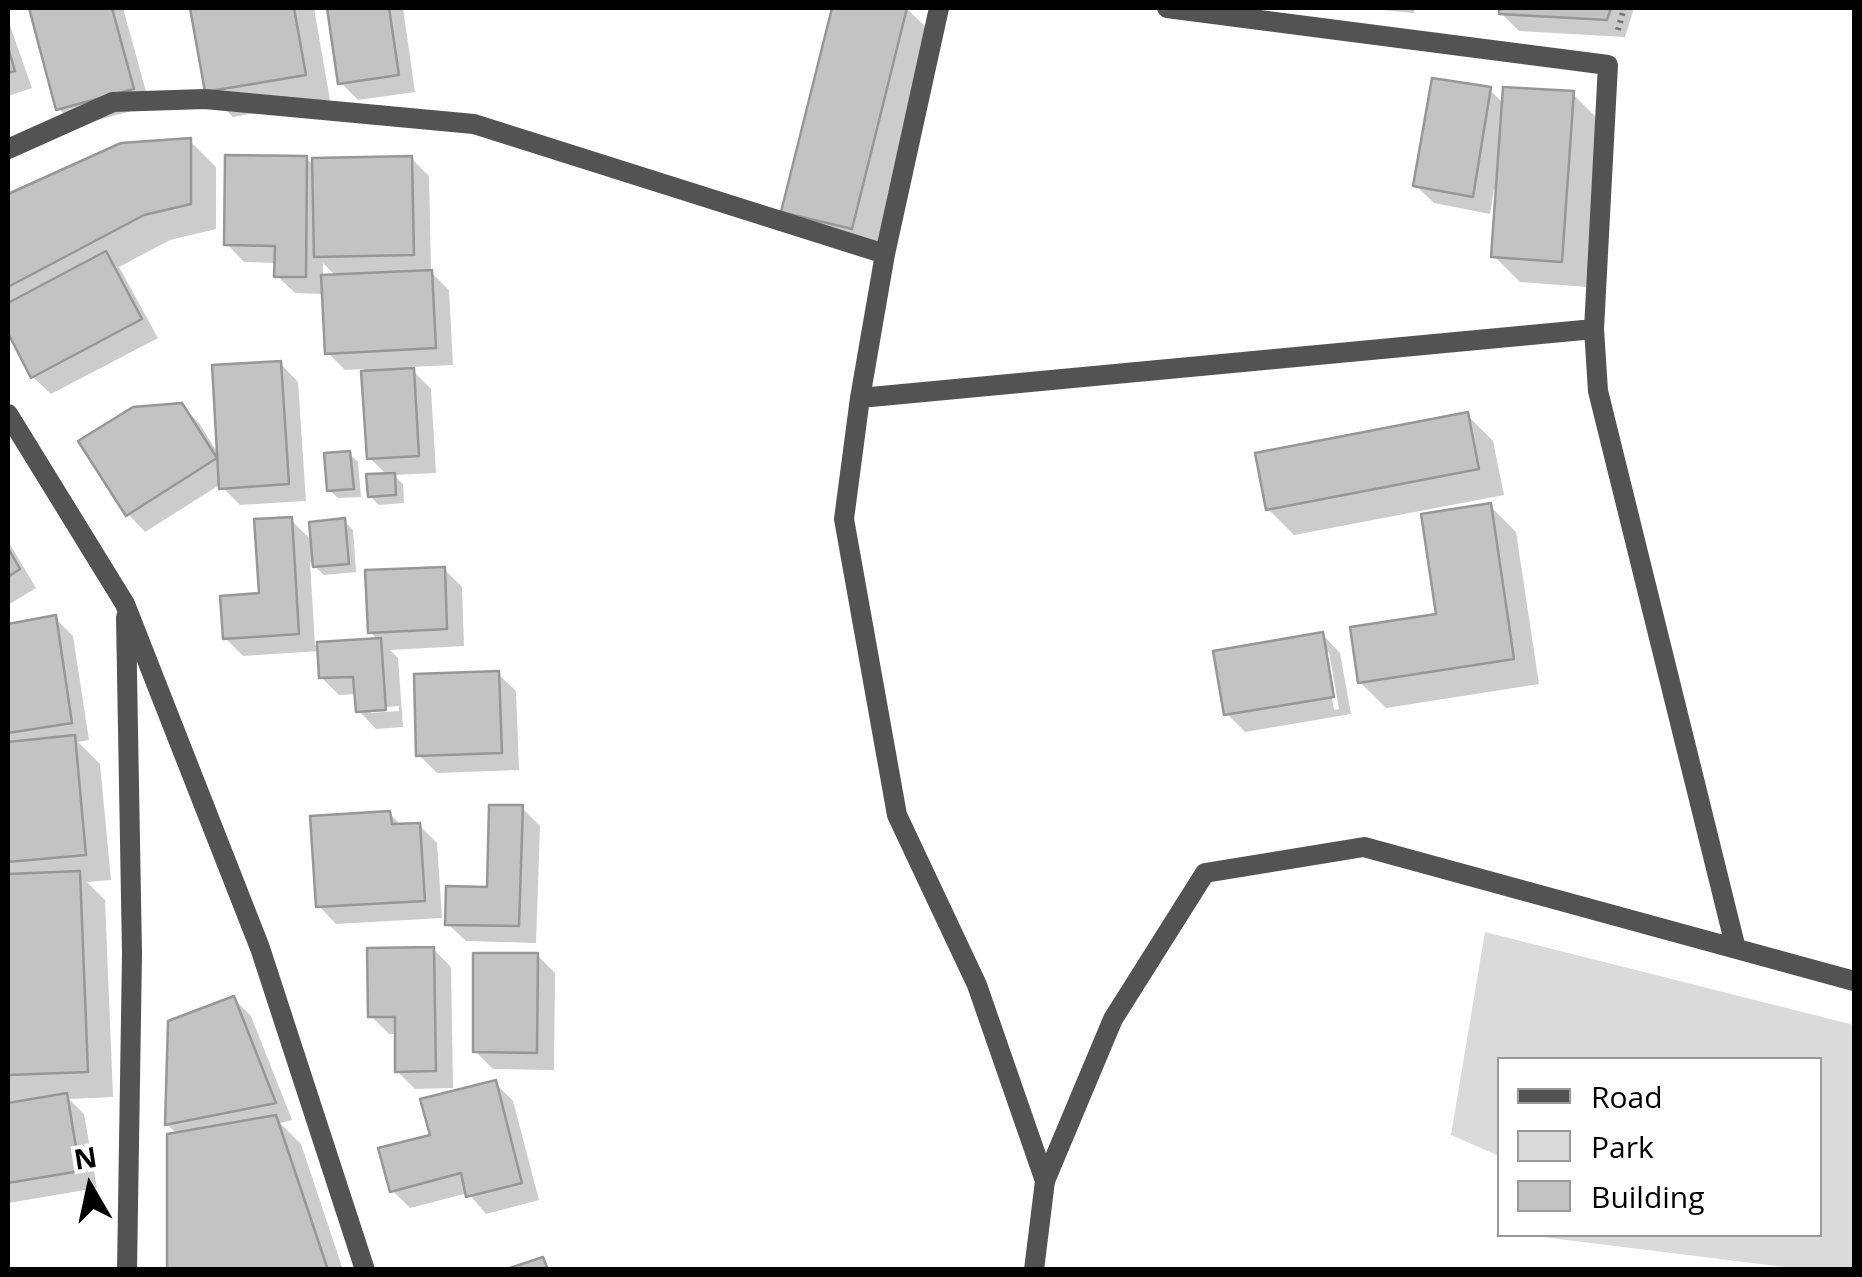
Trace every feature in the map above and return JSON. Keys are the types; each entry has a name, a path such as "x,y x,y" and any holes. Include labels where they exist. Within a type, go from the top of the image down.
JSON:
{"street":[{"path":"940,8 885,254 844,519 897,815 977,985 1044,1181"},
{"path":"1167,8 1608,65 1594,330 1598,391 1736,949"},
{"path":"8,148 112,102 205,98 474,124 885,254"},
{"path":"860,398 1594,330"},
{"path":"8,414 126,604 260,948 365,1270"},
{"path":"126,604 132,954 127,1270"},
{"path":"1034,1270 1044,1181 1114,1019 1204,873 1364,848 1854,981"}],"green space":[{"path":"1485,932 1854,1025 1854,1269 1801,1269 1542,1237 1822,1237 1822,1057 1497,1057 1497,1155 1451,1135"}],"building":[{"path":"29,8 112,8 134,89 56,110"},
{"path":"190,8 294,8 306,75 205,92"},
{"path":"327,8 389,8 399,75 338,84"},
{"path":"832,8 907,8 852,229 781,212"},
{"path":"1499,8 1611,8 1607,20 1499,14"},
{"path":"8,47 15,71 8,73"},
{"path":"1432,78 1491,87 1473,197 1413,186"},
{"path":"1503,87 1574,91 1562,262 1491,257"},
{"path":"191,138 191,204 144,215 8,287 8,194 121,143"},
{"path":"225,155 307,156 306,277 274,277 275,246 224,245"},
{"path":"412,156 414,255 314,257 312,158"},
{"path":"106,251 142,319 31,378 8,333 8,303"},
{"path":"432,270 436,348 325,354 321,275"},
{"path":"281,361 289,484 219,489 212,365"},
{"path":"414,368 419,456 367,459 361,371"},
{"path":"182,403 217,458 126,516 78,441 133,407"},
{"path":"1468,412 1479,469 1266,510 1255,453"},
{"path":"350,451 354,489 327,491 324,453"},
{"path":"395,473 396,495 368,497 366,474"},
{"path":"1491,503 1514,659 1358,683 1350,627 1436,614 1421,514"},
{"path":"292,517 299,634 223,639 220,596 259,593 254,519"},
{"path":"345,518 349,564 313,567 309,522"},
{"path":"8,548 20,569 8,577"},
{"path":"445,567 447,629 368,633 365,570"},
{"path":"56,615 72,723 8,733 8,624"},
{"path":"1323,632 1334,697 1224,715 1213,651"},
{"path":"381,638 386,710 356,712 353,677 319,678 317,642"},
{"path":"499,671 502,753 416,756 414,674"},
{"path":"75,735 86,855 8,862 8,742"},
{"path":"489,805 523,805 519,926 445,925 446,886 487,887"},
{"path":"390,811 392,824 420,823 425,901 316,907 310,816"},
{"path":"80,871 88,1072 8,1075 8,874"},
{"path":"434,947 436,1071 395,1072 395,1017 368,1017 367,948"},
{"path":"473,953 538,953 537,1053 473,1052"},
{"path":"234,996 276,1103 165,1125 168,1021"},
{"path":"496,1080 522,1183 466,1197 461,1173 390,1192 378,1148 430,1135 420,1099"},
{"path":"67,1093 80,1171 8,1183 8,1103"},
{"path":"276,1115 328,1270 167,1270 167,1134"},
{"path":"543,1257 548,1270 504,1270"}]}
